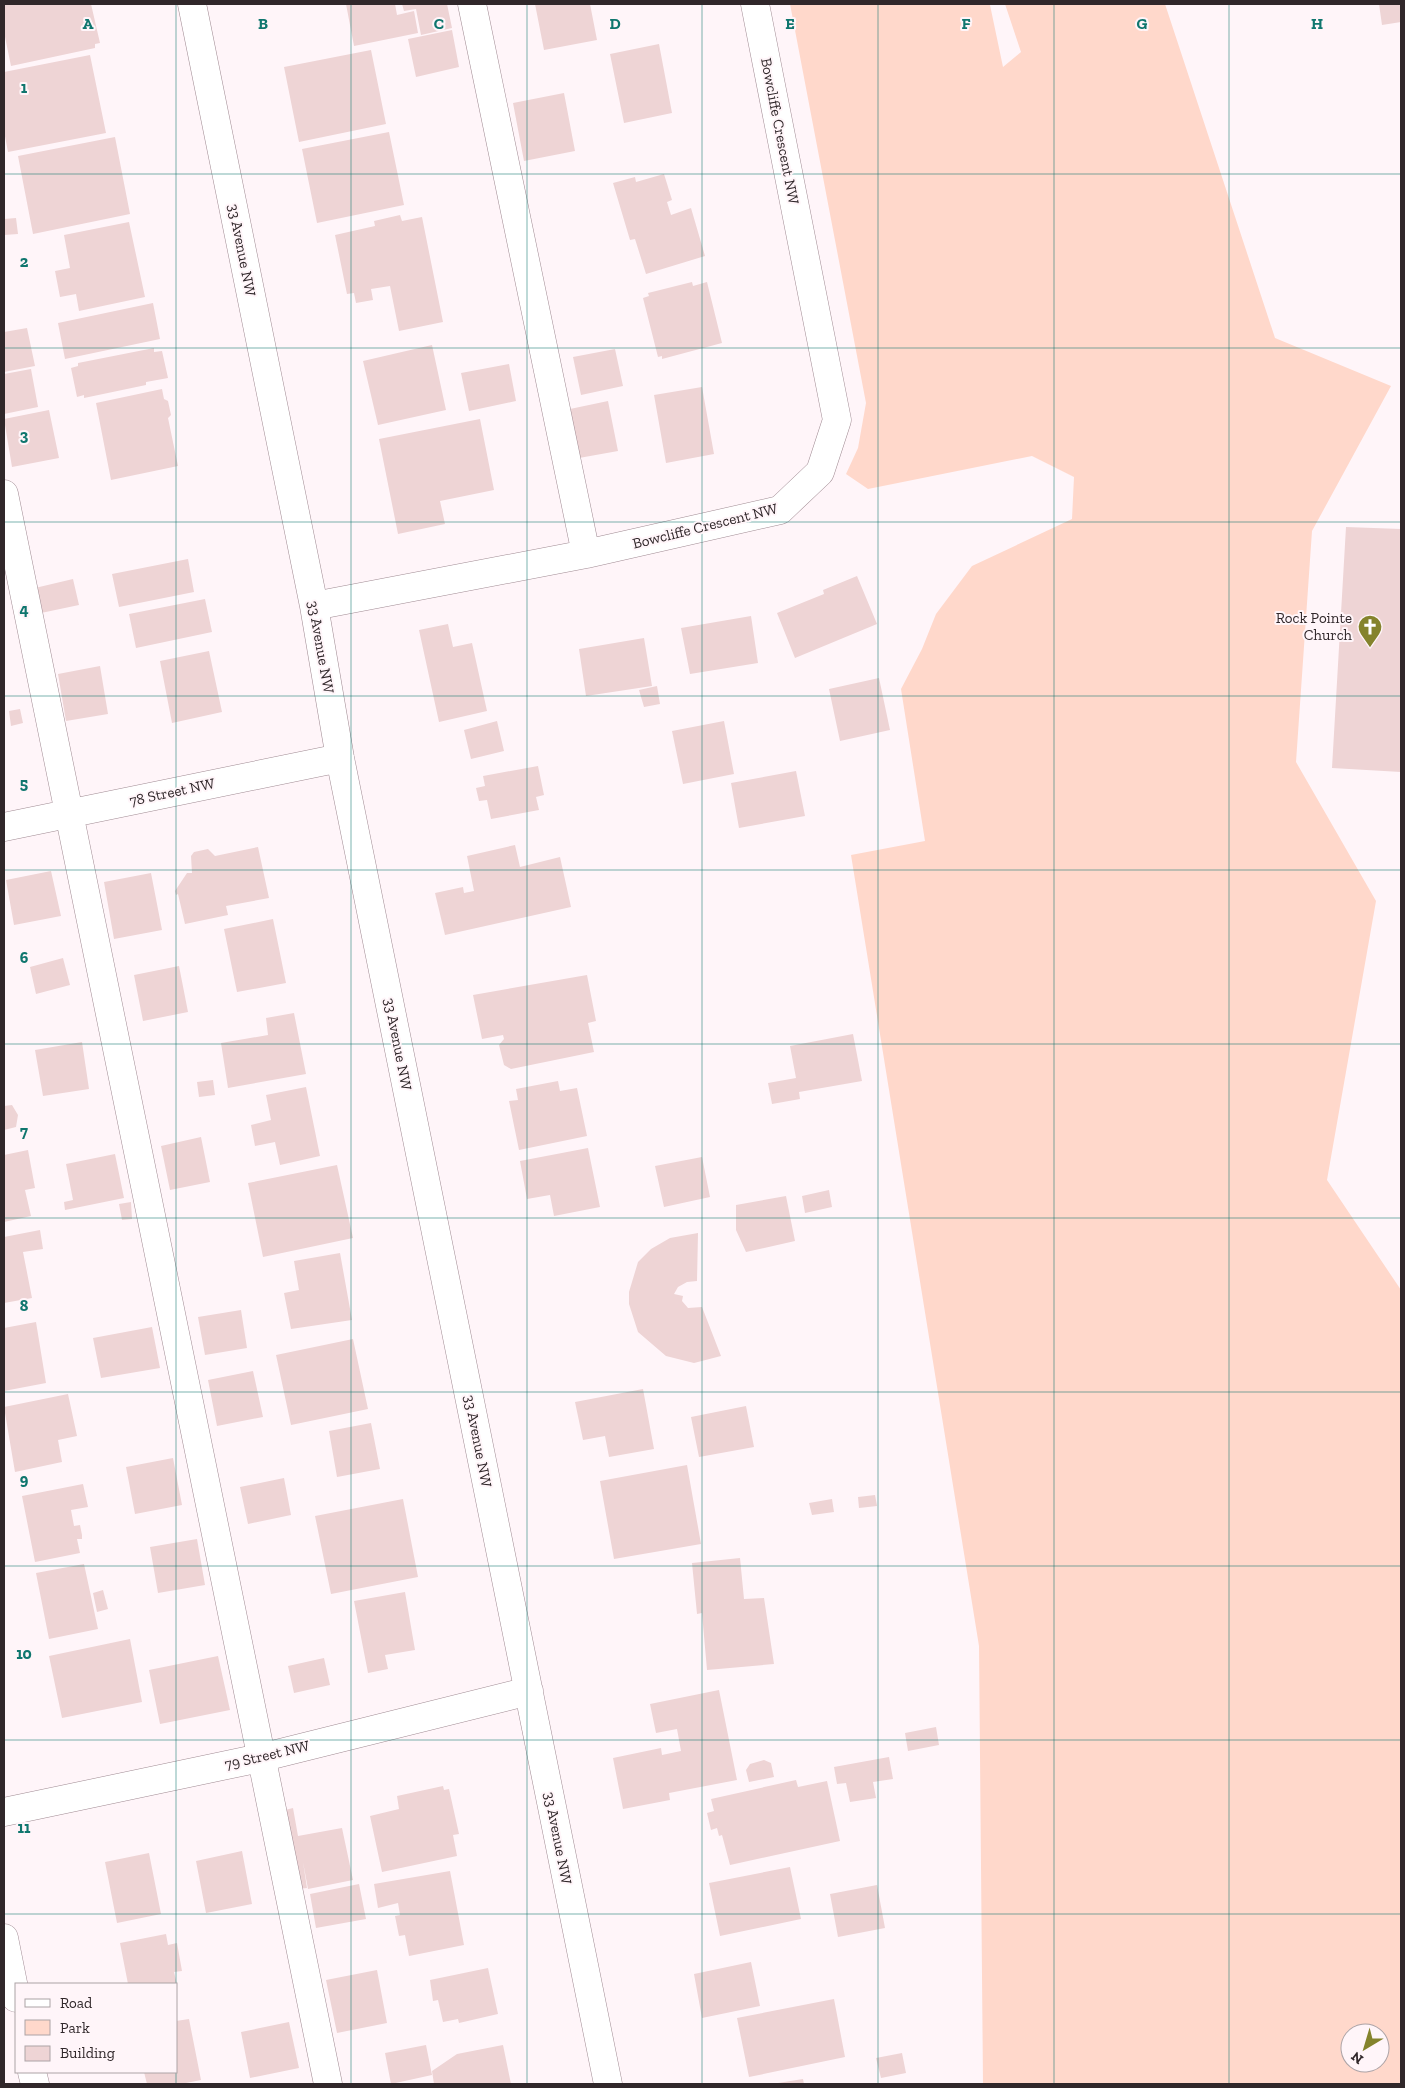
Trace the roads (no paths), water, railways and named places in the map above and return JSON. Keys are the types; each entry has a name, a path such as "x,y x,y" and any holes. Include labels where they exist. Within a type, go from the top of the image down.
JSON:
{"street":[{"name":"33 Avenue NW","path":"192,4 314,606 340,758 608,2084"},
{"path":"472,4 586,554"},
{"name":"Bowcliffe Crescent NW","path":"314,606 586,554 780,510 820,472 837,420 755,4"},
{"path":"4,494 260,1758 328,2084"},
{"name":"78 Street NW","path":"4,827 340,758"},
{"name":"79 Street NW","path":"4,1812 260,1758 529,1691"},
{"path":"4,1938 15,1993"}],"place":[{"name":"Rock Pointe Church","path":"1370,648"}]}
